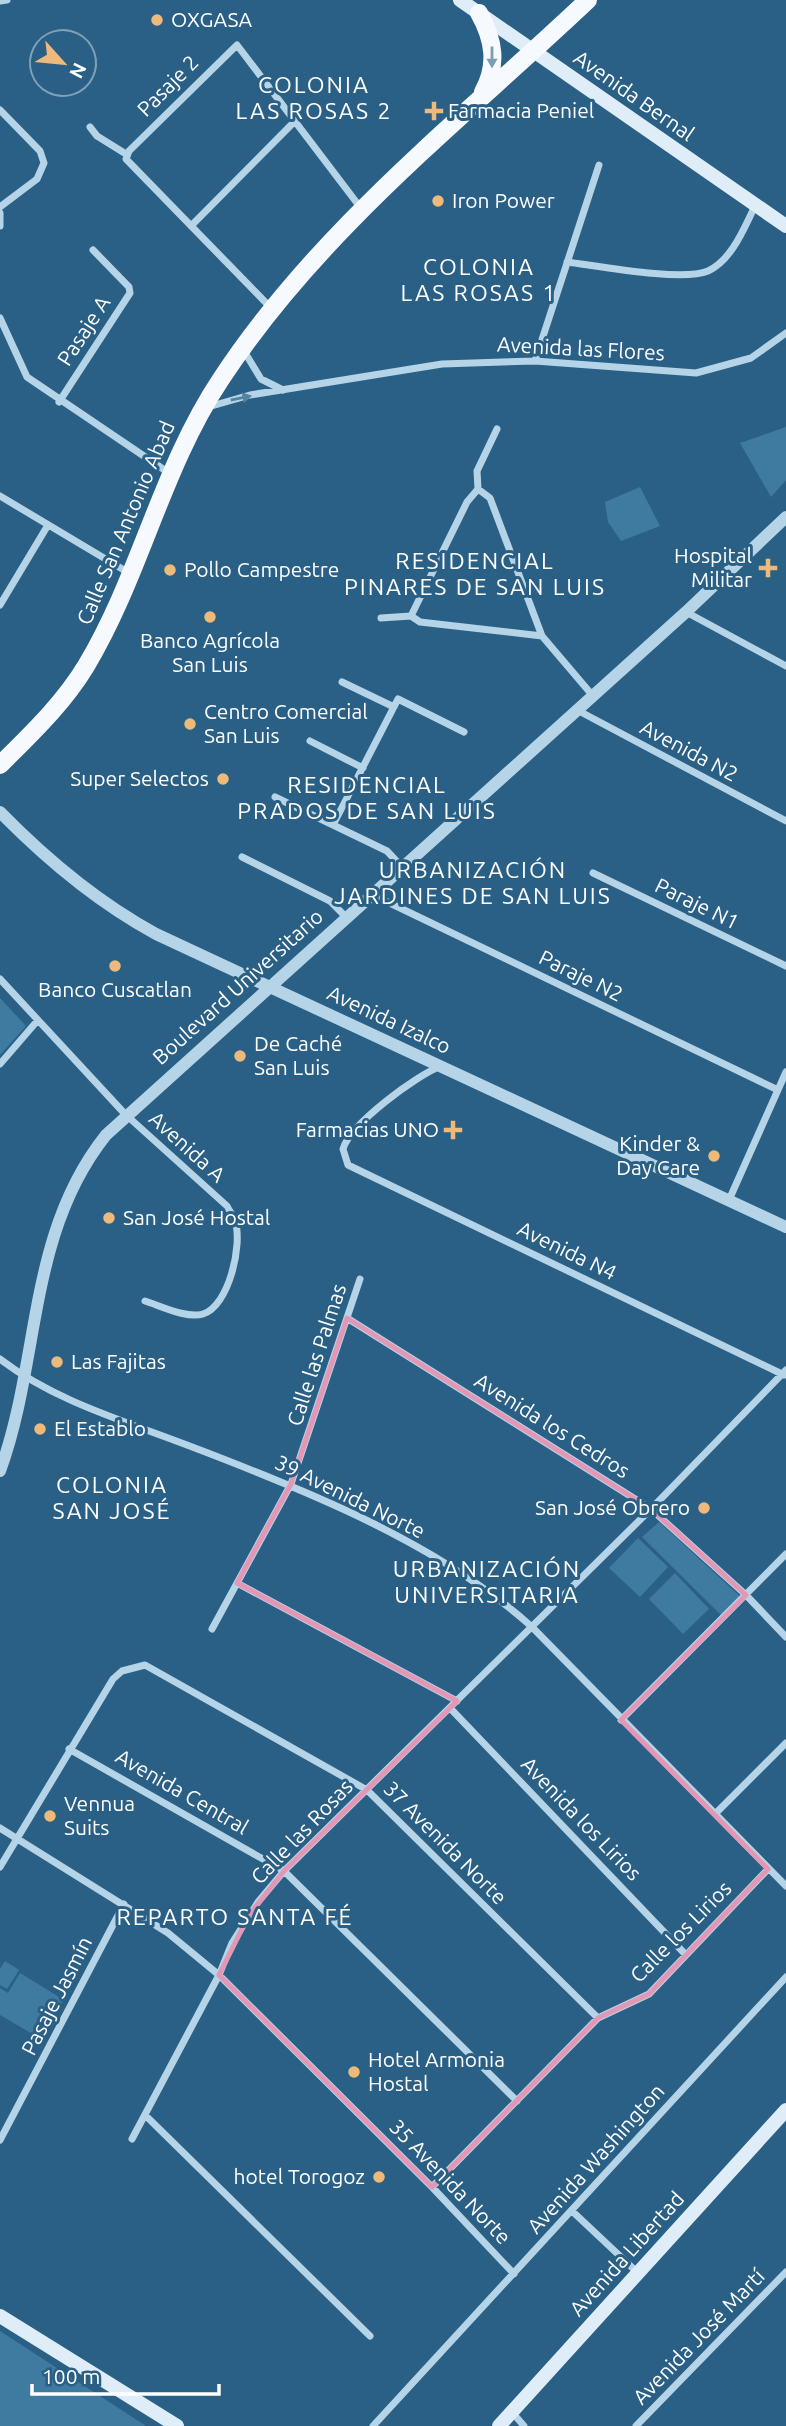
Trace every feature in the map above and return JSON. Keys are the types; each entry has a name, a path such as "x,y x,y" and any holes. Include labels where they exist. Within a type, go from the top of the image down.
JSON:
{"main road":[{"name":"Avenida Bernal","path":"460,0 786,226"},
{"name":"Calle San Antonio Abad","path":"0,765 53,712 72,688 97,647 130,573 169,473 201,410 271,308 360,207 588,0"},
{"path":"479,100 490,80 494,57 490,34 480,13"},
{"name":"Avenida Libertad","path":"499,2426 786,2110"},
{"path":"0,2316 177,2426"}],"street":[{"path":"0,2 8,0"},
{"name":"Pasaje 2","path":"126,156 235,45 240,46 296,120"},
{"path":"0,110 40,151 44,163 37,179 0,207"},
{"path":"191,226 296,120 360,207"},
{"path":"90,127 97,136 126,156 271,308"},
{"path":"535,361 599,165"},
{"path":"567,262 680,275 708,271 728,255 755,206"},
{"path":"0,213 0,226"},
{"name":"Pasaje A","path":"59,401 130,293 130,287 93,250"},
{"path":"0,318 2,331 27,377 169,473"},
{"name":"Avenida las Flores","path":"201,410 229,400 442,364 535,361 696,373 751,358 786,333"},
{"path":"243,346 252,369 271,386 283,391"},
{"path":"411,616 467,502 478,489 477,471 497,429"},
{"path":"478,489 490,498 542,636 593,696"},
{"path":"0,496 130,573"},
{"name":"Boulevard Universitario","path":"0,1471 10,1440 44,1271 60,1212 84,1162 125,1114 593,696 786,517"},
{"path":"0,606 48,525"},
{"path":"686,612 786,666"},
{"path":"382,618 411,616 420,622 542,636"},
{"path":"342,681 394,707"},
{"path":"334,823 398,699 464,732"},
{"name":"Avenida N2","path":"577,710 786,821"},
{"path":"310,741 363,768"},
{"path":"275,797 315,818 334,823 390,853 401,866"},
{"name":"Avenida Izalco","path":"0,812 58,869 127,919 786,1227"},
{"path":"242,857 330,901 345,916"},
{"name":"Paraje N1","path":"593,873 786,966"},
{"name":"Paraje N2","path":"370,894 778,1090"},
{"name":"Avenida A","path":"0,979 125,1114 227,1206 235,1221 238,1241 228,1286 213,1310 201,1315 186,1314 145,1301"},
{"path":"0,1064 38,1020"},
{"name":"Avenida N4","path":"442,1066 424,1072 349,1134 343,1149 348,1165 784,1373"},
{"path":"730,1200 786,1072"},
{"name":"Calle las Palmas","path":"212,1629 291,1484 360,1279"},
{"name":"Avenida los Cedros","path":"347,1318 651,1508 746,1595 786,1637"},
{"name":"39 Avenida Norte","path":"0,1359 52,1394 291,1484 461,1571 497,1595 532,1627 786,1886"},
{"name":"Calle las Rosas","path":"132,2139 219,1975 232,1943 249,1915 284,1871 532,1627 784,1373"},
{"path":"621,1720 786,1554"},
{"path":"237,1583 457,1701"},
{"name":"37 Avenida Norte","path":"69,1749 113,1679 134,1666 145,1664 157,1668 366,1790 598,2018"},
{"name":"Avenida los Lirios","path":"450,1708 686,1955"},
{"path":"716,1813 786,1744"},
{"path":"0,1867 69,1749"},
{"name":"Avenida Central","path":"69,1749 284,1871 517,2101"},
{"name":"35 Avenida Norte","path":"0,1828 168,1933 219,1975 432,2187 514,2274"},
{"name":"Calle los Lirios","path":"432,2187 598,2018 649,1994 768,1869"},
{"name":"Pasaje Jasmín","path":"0,2140 124,1904"},
{"name":"Avenida Washington","path":"373,2426 786,1977"},
{"path":"145,2115 370,2336"},
{"path":"572,2211 638,2273"},
{"name":"Avenida José Martí","path":"636,2426 786,2272"},
{"path":"512,2412 524,2426"}],"highlighted area":[{"path":"347,1318 651,1509 746,1595 621,1720 768,1869 649,1994 598,2018 432,2187 219,1975 249,1915 284,1871 457,1701 237,1583 291,1484"}],"shaded area":[{"path":"786,427 786,480 771,497 740,443"},
{"path":"640,487 660,526 621,541 608,522 605,502"},
{"path":"0,998 26,1026 0,1055"},
{"path":"659,1522 742,1598 723,1617 642,1537"},
{"path":"638,1538 668,1567 640,1597 609,1568"},
{"path":"675,1573 709,1609 683,1634 649,1599"},
{"path":"5,1961 19,1970 7,1989 0,1985 0,1969"},
{"path":"20,1973 64,2000 41,2039 0,2015 0,1988 8,1993"},
{"path":"0,2331 146,2426 0,2426"}],"place":[{"name":"OXGASA","path":"157,20"},
{"name":"Farmacia Peniel","path":"434,111"},
{"name":"Iron Power","path":"438,201"},
{"name":"Hospital Militar","path":"768,568"},
{"name":"Pollo Campestre","path":"170,570"},
{"name":"Banco Agrícola San Luis","path":"210,617"},
{"name":"Centro Comercial San Luis","path":"190,724"},
{"name":"Super Selectos","path":"223,779"},
{"name":"Banco Cuscatlan","path":"115,966"},
{"name":"De Caché San Luis","path":"240,1056"},
{"name":"Farmacias UNO","path":"453,1130"},
{"name":"Kinder & Day Care","path":"714,1156"},
{"name":"San José Hostal","path":"109,1218"},
{"name":"Las Fajitas","path":"57,1362"},
{"name":"El Establo","path":"40,1429"},
{"name":"San José Obrero","path":"704,1508"},
{"name":"Vennua Suits","path":"50,1816"},
{"name":"Hotel Armonia Hostal","path":"354,2072"},
{"name":"hotel Torogoz","path":"379,2177"}],"district":[{"name":"COLONIA LAS ROSAS 2","path":"314,98"},
{"name":"COLONIA LAS ROSAS 1","path":"479,280"},
{"name":"RESIDENCIAL PINARES DE SAN LUIS","path":"475,574"},
{"name":"RESIDENCIAL PRADOS DE SAN LUIS","path":"367,798"},
{"name":"URBANIZACIÓN JARDINES DE SAN LUIS","path":"473,883"},
{"name":"COLONIA SAN JOSÉ","path":"112,1498"},
{"name":"URBANIZACIÓN UNIVERSITARIA","path":"487,1582"},
{"name":"REPARTO SANTA FÉ","path":"235,1917"}]}
